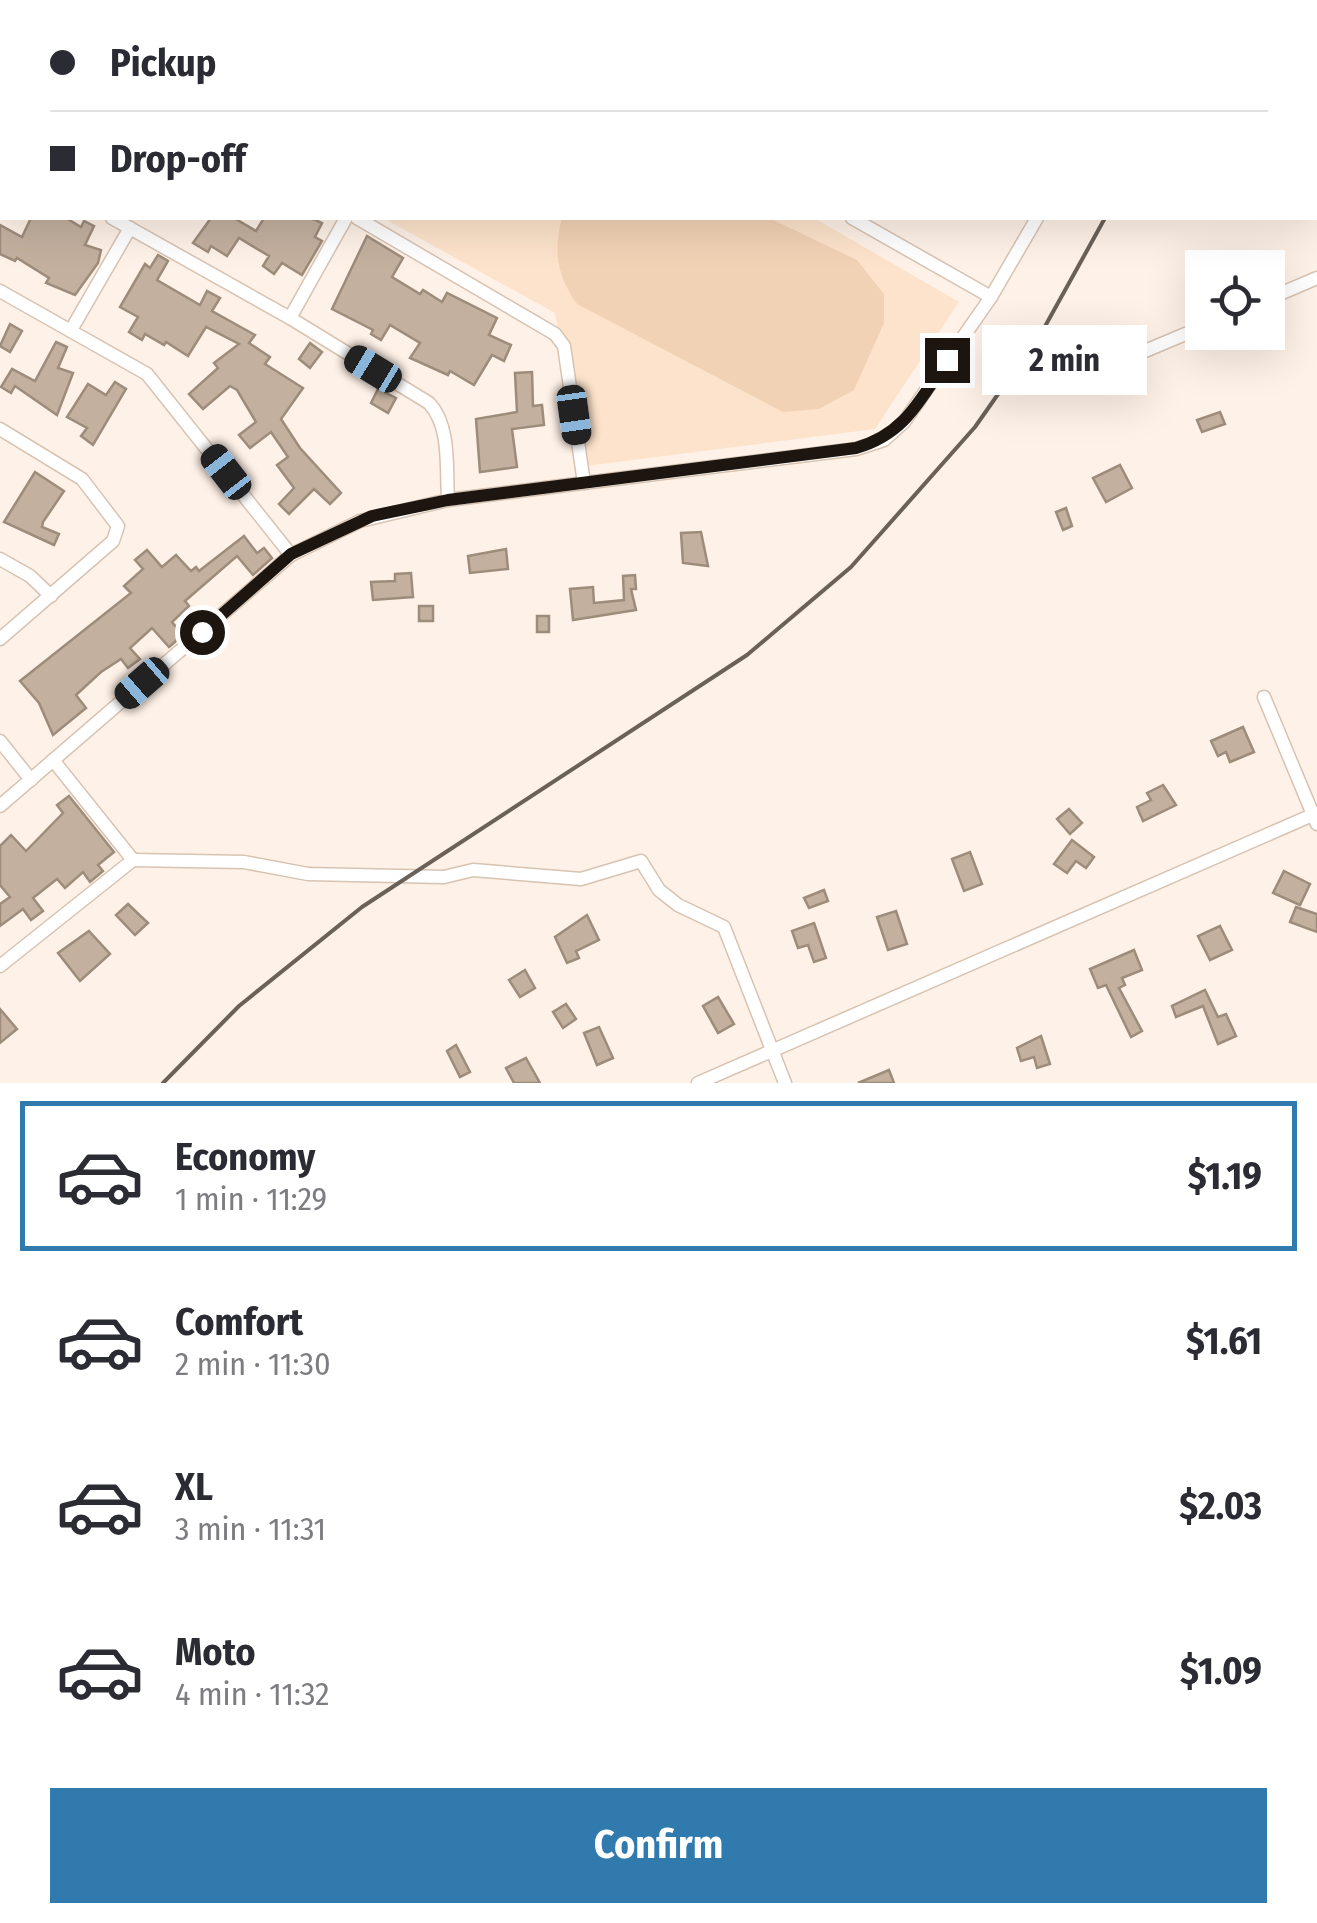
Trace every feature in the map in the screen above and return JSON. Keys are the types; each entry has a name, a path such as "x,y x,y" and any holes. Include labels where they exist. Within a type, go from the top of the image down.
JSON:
{"street":[{"path":"116,220 290,318 438,413 448,500"},
{"path":"290,318 345,220"},
{"path":"360,220 555,334 564,346 584,483"},
{"path":"855,220 991,298"},
{"path":"0,806 291,554 372,516 448,500 856,448 884,440 904,422 991,298 1037,220"},
{"path":"71,330 130,228"},
{"path":"1285,292 1317,278"},
{"path":"0,291 147,374 291,554"},
{"path":"1081,378 1185,334"},
{"path":"0,428 82,479 118,526 113,541 0,639"},
{"path":"0,559 30,576 52,596"},
{"path":"698,1083 1316,817 1264,697"},
{"path":"0,741 31,780"},
{"path":"53,760 132,860"},
{"path":"0,966 132,860 244,862 308,874 426,878 473,870 582,878 641,860 659,890 678,905 724,927 785,1083"}],"shaded area":[{"path":"387,220 817,220 959,302 875,429 586,466 555,313"},
{"path":"562,220 773,220 857,260 884,294 884,323 854,390 819,409 783,412 577,304 565,283 558,241"}],"building":[{"path":"30,220 69,220 81,227 84,221 94,226 85,245 101,250 98,263 75,295 46,283 49,278 17,258 15,261 0,254 0,225 22,237"},
{"path":"210,220 237,220 256,231 263,220 322,223 315,237 322,241 302,275 282,263 274,274 263,266 269,256 239,238 227,256 211,246 208,252 193,243"},
{"path":"367,236 403,258 392,277 420,294 423,290 442,302 447,293 497,318 489,335 511,345 504,361 492,355 474,385 450,371 448,375 410,358 420,343 390,325 381,340 371,334 373,330 332,309"},
{"path":"158,255 168,261 157,280 200,305 207,291 220,298 212,311 255,335 249,343 270,357 265,364 303,388 281,419 300,448 341,493 330,504 314,489 289,514 279,504 294,488 277,465 288,457 271,432 250,448 239,435 256,422 237,390 230,386 203,409 189,394 218,368 214,363 239,344 206,327 188,356 166,342 164,345 145,334 142,340 129,332 138,317 120,307 145,264 150,268"},
{"path":"10,324 22,331 10,352 0,346"},
{"path":"56,342 67,347 58,368 73,373 57,415 15,386 11,393 1,387 12,369 35,381"},
{"path":"310,343 322,352 310,368 299,359"},
{"path":"532,372 533,406 542,405 544,425 512,429 517,467 480,472 476,419 517,412 515,373"},
{"path":"115,382 126,389 93,445 81,436 87,428 67,417 88,384 106,395"},
{"path":"378,389 396,398 388,413 371,403"},
{"path":"1220,412 1225,424 1202,432 1197,420"},
{"path":"1120,465 1132,488 1106,502 1093,478"},
{"path":"35,472 64,491 42,527 59,534 54,545 4,522"},
{"path":"1066,508 1072,526 1063,530 1056,512"},
{"path":"701,532 708,566 683,563 681,533"},
{"path":"244,536 257,553 264,548 272,558 253,575 237,556 185,601 189,606 172,622 183,635 169,647 152,628 130,648 140,659 128,668 121,659 101,672 76,695 86,708 53,735 39,703 20,681 131,593 124,586 143,569 135,560 147,550 162,567 176,555 191,571 196,567 199,571"},
{"path":"506,549 508,569 470,573 468,556"},
{"path":"411,573 413,597 373,600 371,582 395,581 395,574"},
{"path":"635,575 636,589 631,589 636,610 573,620 570,589 593,587 594,603 624,600 623,576"},
{"path":"419,606 433,606 433,621 419,621"},
{"path":"537,616 549,616 549,632 537,632"},
{"path":"1243,727 1254,752 1230,762 1226,752 1218,756 1211,741"},
{"path":"1163,785 1176,805 1143,821 1137,807 1151,800 1147,793"},
{"path":"69,796 114,852 98,865 103,871 90,882 83,872 65,888 57,879 33,898 43,911 31,920 23,909 0,926 0,904 10,897 0,885 0,846 11,835 26,851 63,813 57,805"},
{"path":"1069,809 1082,823 1070,834 1057,819"},
{"path":"1072,840 1094,857 1086,868 1076,861 1067,873 1054,864"},
{"path":"970,852 982,884 964,891 952,859"},
{"path":"1284,871 1310,884 1300,905 1273,893"},
{"path":"824,890 828,901 809,908 804,898"},
{"path":"128,904 148,923 135,935 116,915"},
{"path":"1296,907 1317,914 1317,932 1290,922"},
{"path":"896,911 907,944 888,950 877,917"},
{"path":"587,915 599,940 576,951 579,958 567,963 555,937"},
{"path":"814,923 826,958 814,962 808,945 798,948 792,931"},
{"path":"1220,926 1232,950 1210,960 1198,936"},
{"path":"89,931 110,954 80,981 58,953"},
{"path":"1134,950 1142,970 1122,978 1125,985 1119,988 1142,1031 1131,1037 1106,985 1098,988 1090,969"},
{"path":"525,970 535,988 520,997 509,980"},
{"path":"1205,990 1218,1017 1226,1014 1236,1036 1218,1044 1203,1006 1176,1017 1172,1006"},
{"path":"718,997 734,1024 718,1033 703,1006"},
{"path":"566,1004 576,1019 563,1028 553,1012"},
{"path":"0,1009 17,1029 0,1043"},
{"path":"599,1027 613,1058 597,1065 584,1033"},
{"path":"1041,1036 1050,1064 1037,1068 1034,1057 1021,1061 1017,1048"},
{"path":"456,1045 470,1072 460,1077 447,1051"},
{"path":"526,1058 540,1083 514,1083 506,1068"},
{"path":"889,1070 894,1083 858,1083"}],"railway":[{"path":"163,1083 239,1006 362,907 747,655 851,567 975,427 1043,330 1104,220"}],"route":[{"path":"202,632 291,554 372,516 448,500 856,448 884,440 904,422 947,360"}]}
